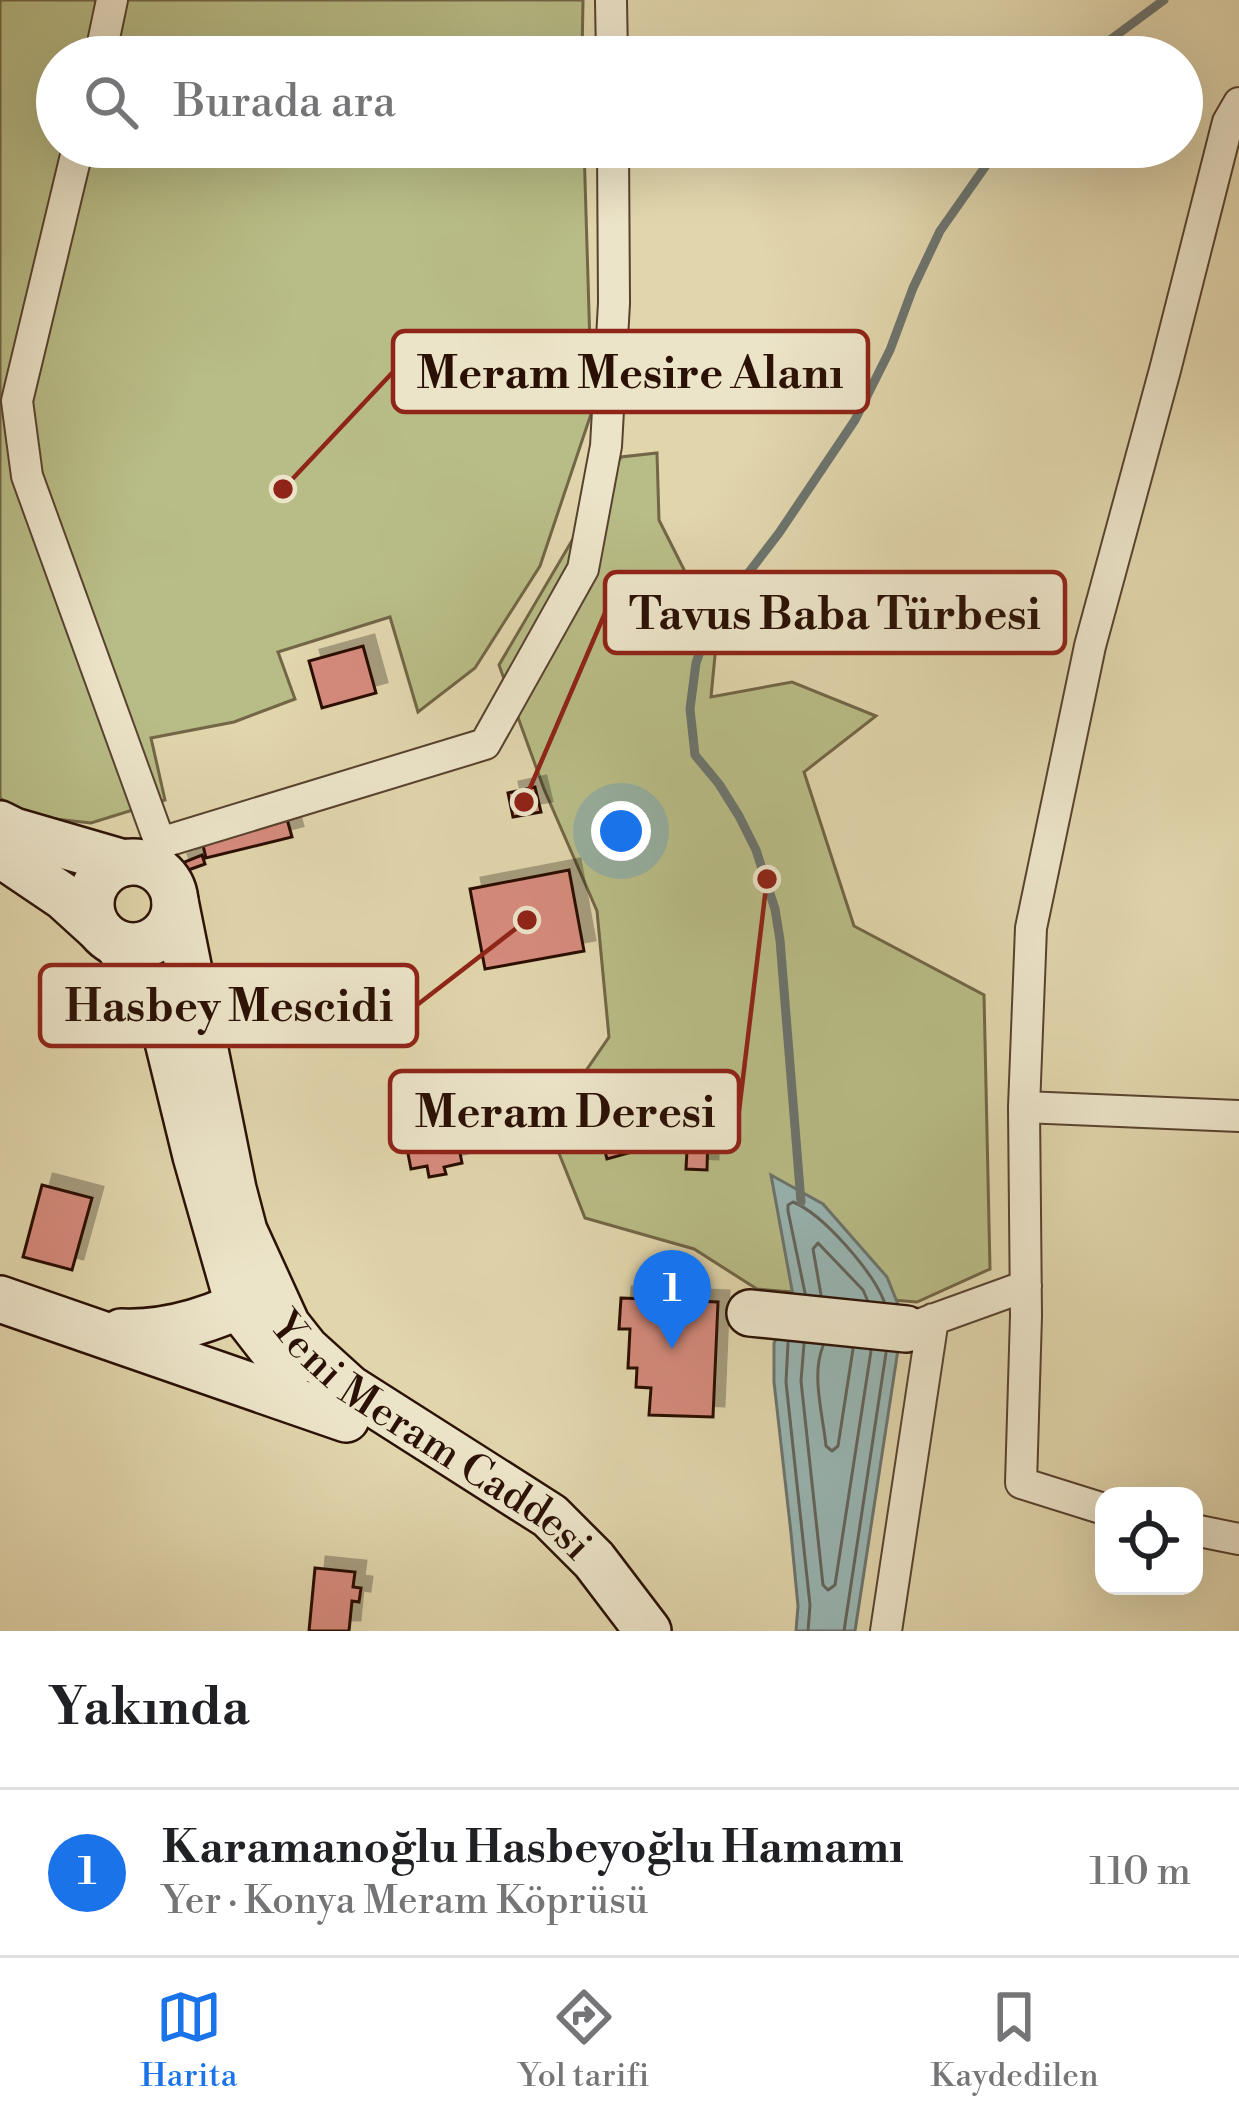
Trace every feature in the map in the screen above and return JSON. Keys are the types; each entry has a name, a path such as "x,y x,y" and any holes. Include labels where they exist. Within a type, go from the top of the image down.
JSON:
{"main road":[{"path":"0,824 153,869"},
{"path":"0,854 64,897 107,935 143,945 157,939 173,916 153,869"},
{"path":"153,869 111,868 94,888 91,901 107,935 162,1017 196,1156 255,1298"},
{"path":"153,869 244,1231 255,1298"},
{"path":"88,1331 171,1329 255,1298"},
{"name":"Yeni Meram Caddesi","path":"255,1298 287,1369 346,1419 542,1537 599,1596 623,1631"},
{"name":"Yeni Meram Caddesi","path":"255,1298 350,1388 550,1516 594,1559 648,1631"},
{"path":"0,1299 346,1419"},
{"path":"750,1313 920,1324"}],"street":[{"path":"104,36 112,0"},
{"path":"610,0 611,36"},
{"path":"1095,1506 1021,1483 1024,1107 1031,928 1090,646 1228,122 1239,103"},
{"path":"73,168 17,401 27,476 153,869 485,744 583,569 606,446 614,303 613,168"},
{"path":"1024,1107 1239,1116"},
{"path":"886,1631 920,1324 1025,1286"},
{"path":"1203,1532 1239,1539"}],"green space":[{"path":"0,0 583,0 582,36 36,36 36,168 585,168 592,411 540,566 475,668 418,712 390,617 278,652 295,699 234,722 151,738 165,800 91,823 28,816 0,798"},
{"path":"657,453 659,520 717,635 711,697 792,682 876,716 804,772 854,926 984,995 990,1269 917,1302 757,1289 694,1249 585,1218 548,1126 609,1037 597,911 544,789 499,665 621,457"}],"water":[{"path":"771,1175 823,1204 887,1277 903,1317 855,1631 796,1631 798,1606 774,1382 774,1343 794,1301"}],"building":[{"path":"363,646 376,693 322,708 309,661"},
{"path":"535,787 541,812 513,817 508,793"},
{"path":"287,819 292,837 206,858 202,841"},
{"path":"202,855 205,864 180,873 177,865"},
{"path":"569,870 584,951 485,969 470,889"},
{"path":"454,1123 462,1163 444,1167 446,1174 429,1177 427,1166 411,1169 404,1133"},
{"path":"688,1131 708,1131 707,1170 686,1169"},
{"path":"640,1137 643,1149 607,1159 604,1148"},
{"path":"42,1185 92,1198 72,1270 23,1257"},
{"path":"621,1298 718,1302 713,1417 649,1415 651,1388 636,1387 637,1368 628,1368 630,1329 619,1329"},
{"path":"315,1568 355,1572 353,1587 361,1588 359,1602 352,1601 349,1631 309,1631"}],"waterway":[{"path":"1115,36 1164,0"},
{"path":"801,1202 775,909 739,816 695,755 690,709 696,663 723,606 855,420 940,231 984,168"}],"place":[{"name":"Meram Mesire Alanı","path":"283,489"},
{"name":"Tavus Baba Türbesi","path":"524,802"},
{"name":"Meram Deresi","path":"767,879"},
{"name":"Hasbey Mescidi","path":"527,920"},
{"name":"Karamanoğlu Hasbeyoğlu Hamamı","path":"672,1349"}]}
